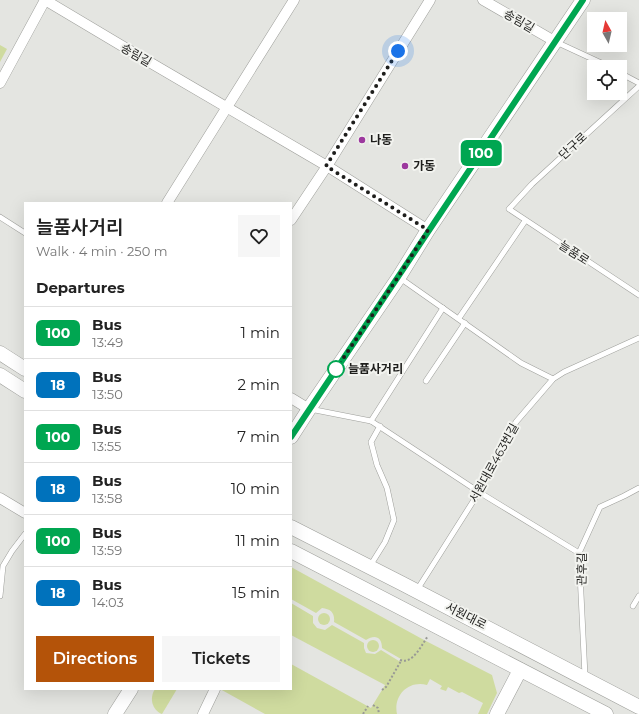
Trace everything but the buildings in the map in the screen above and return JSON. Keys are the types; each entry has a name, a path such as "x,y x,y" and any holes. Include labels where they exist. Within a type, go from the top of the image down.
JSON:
{"street":[{"name":"송림길","path":"0,83 45,0 326,166 428,230"},
{"path":"168,202 228,108 294,0"},
{"path":"292,218 430,0"},
{"name":"송림길","path":"483,0 556,42"},
{"path":"292,435 583,0"},
{"path":"0,353 24,368"},
{"path":"0,375 24,390"},
{"path":"292,399 309,409"},
{"path":"0,498 24,512"},
{"name":"서원대로","path":"292,528 639,707"},
{"name":"서원대로","path":"292,552 606,714"},
{"path":"497,714 520,670"},
{"path":"115,714 130,690"},
{"path":"203,714 215,690"}],"lane":[{"path":"556,42 595,60"},
{"path":"627,76 639,84"},
{"name":"단구로","path":"509,209 532,184 639,84"},
{"name":"늘품로","path":"509,209 639,295"},
{"path":"0,217 24,232"},
{"path":"459,318 525,221"},
{"path":"398,277 459,318 521,363 553,379"},
{"path":"371,421 443,308"},
{"path":"426,381 465,323"},
{"name":"서원대로463번길","path":"416,591 479,492 516,422 553,379 564,372 639,338"},
{"path":"309,409 371,421 479,492 580,553"},
{"path":"370,567 385,542 394,520 387,488 377,465 371,442 380,426"},
{"name":"관후길","path":"585,678 580,553 600,507 639,488"},
{"path":"0,596 4,566 12,551 24,535"},
{"path":"632,606 639,596"}],"path":[{"path":"382,690 386,687 401,660 404,661 412,658 428,636"},
{"path":"373,705 378,708 379,714"},
{"path":"363,714 368,706"}],"green space":[{"path":"0,45 7,49 0,62"},
{"path":"292,568 424,640 492,675 497,693 487,714 478,714 483,703 462,692 459,693 448,687 446,691 440,689 442,686 430,679 427,685 414,685 403,691 397,701 397,714 265,714 222,690 292,690 292,665 371,708 385,685 292,636 292,604 313,616 313,623 317,628 325,630 332,625 364,643 366,653 375,654 381,650 399,661 401,659 382,648 381,641 379,639 372,637 366,640 334,622 334,616 330,610 322,608 316,613 292,600"},
{"path":"322,613 326,613 330,619 326,625 322,625 318,621 318,617"},
{"path":"371,640 375,640 379,646 375,652 371,652 367,648 367,644"},
{"path":"154,690 176,690 162,714 156,710 152,703"}],"bus line":[{"name":"100","path":"292,435 583,0"}],"place":[{"name":"나동","path":"362,140"},
{"name":"가동","path":"405,166"},
{"name":"늘품사거리","path":"336,369"}],"route":[{"path":"336,369 428,230 326,166 398,51"}]}
